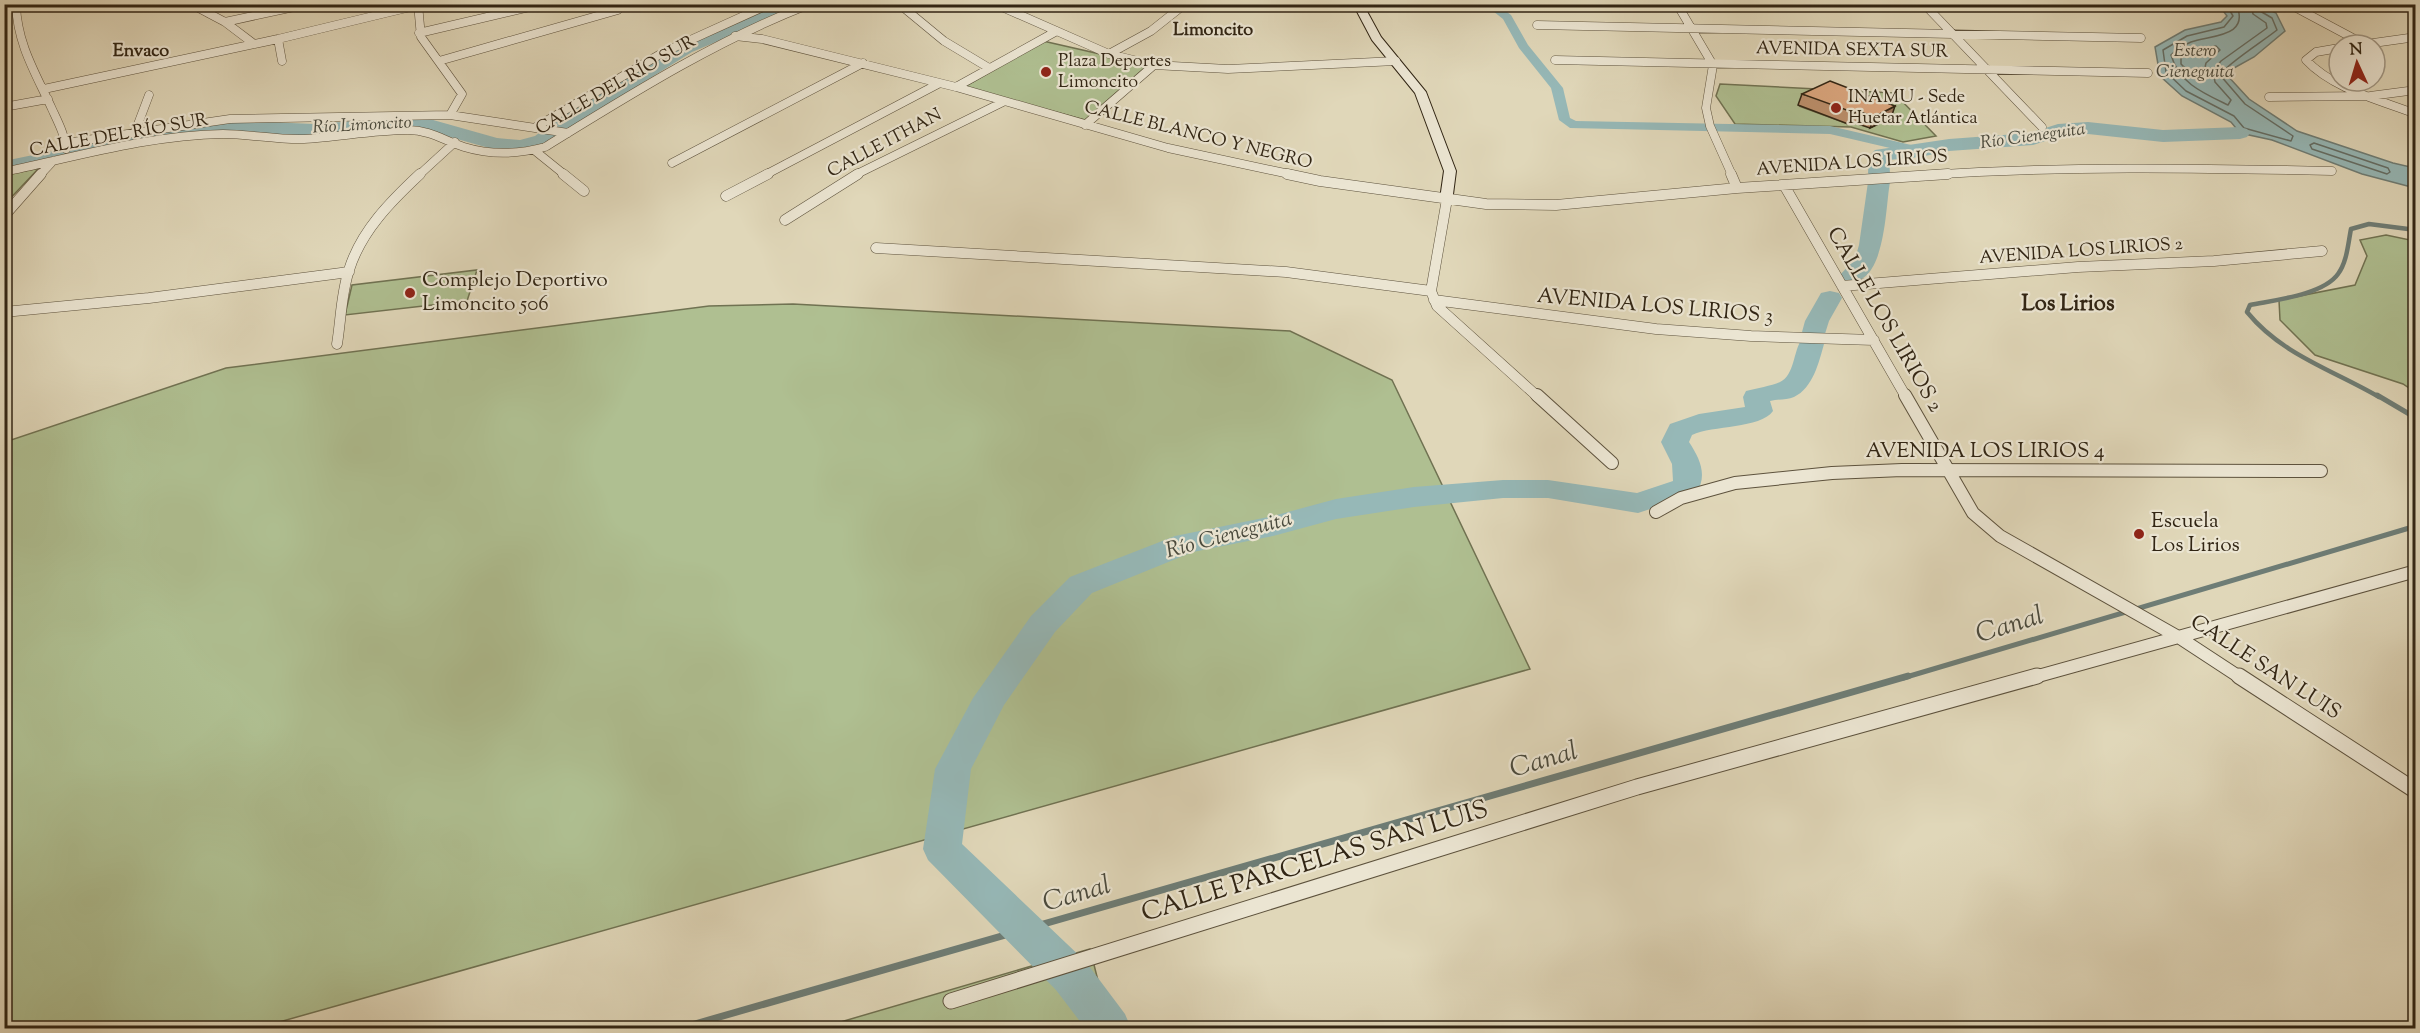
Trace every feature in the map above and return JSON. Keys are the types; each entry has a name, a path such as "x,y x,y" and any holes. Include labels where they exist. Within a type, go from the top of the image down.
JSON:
{"street":[{"path":"16,4 15,24 24,52 44,89 66,151 135,132 230,119 450,115 568,133"},
{"path":"191,4 225,22 254,44"},
{"path":"225,22 308,4"},
{"path":"418,33 542,4"},
{"path":"536,127 664,52 770,4"},
{"name":"CALLE DEL RÍO SUR","path":"4,172 53,161 66,151 223,134 302,139 409,130 429,132 482,150 504,153 534,150 545,147 735,36 810,4"},
{"path":"904,4 904,8 912,17 955,51 989,68"},
{"path":"995,4 1109,54"},
{"path":"1109,54 1150,31 1185,4"},
{"path":"1358,4 1376,38 1420,92 1450,171 1432,295 1437,306 1612,463"},
{"path":"1677,4 1711,63 1712,81 1706,108 1710,126 1737,188"},
{"path":"1924,4 2042,127"},
{"path":"1999,4 2142,7"},
{"path":"2289,4 2343,33"},
{"path":"44,89 278,39 419,5 418,33 423,44 440,61 462,93 450,115"},
{"path":"440,61 618,10"},
{"path":"1537,25 2141,38"},
{"path":"956,87 1055,32"},
{"name":"CALLE BLANCO Y NEGRO","path":"735,36 762,39 956,87 1167,148 1320,181 1447,199"},
{"path":"2387,41 2415,37"},
{"path":"278,39 282,61"},
{"path":"1042,39 1053,42"},
{"path":"1064,44 1154,65 1228,69 1396,61"},
{"path":"2327,50 2310,55 2306,60 2309,65 2327,76"},
{"name":"AVENIDA SEXTA SUR","path":"1555,60 2148,72"},
{"path":"672,164 863,63"},
{"path":"1085,124 1154,65"},
{"path":"726,196 938,84"},
{"path":"2269,98 2370,96 2415,90"},
{"path":"2363,93 2415,114"},
{"path":"135,132 149,95"},
{"path":"4,107 48,99"},
{"name":"CALLE ITHAN","path":"785,220 867,168 1003,102"},
{"path":"337,344 349,272 363,240 388,205 455,142"},
{"path":"534,150 584,191"},
{"path":"4,216 53,161"},
{"name":"AVENIDA LOS LIRIOS","path":"1447,199 1537,206 1737,188 1948,173 2110,167 2220,167 2332,171"},
{"name":"CALLE LOS LIRIOS 2","path":"1784,185 1973,513 2000,536 2087,587"},
{"name":"AVENIDA LOS LIRIOS 3","path":"876,248 1286,272 1351,279 1432,295 1656,329 1752,336 1874,340"},
{"name":"AVENIDA LOS LIRIOS 2","path":"1842,286 2078,267 2214,261 2322,251"},
{"path":"4,312 149,298 349,272"},
{"name":"AVENIDA LOS LIRIOS 4","path":"1656,512 1681,498 1735,483 1832,473 1902,470 2321,471"},
{"name":"CALLE PARCELAS SAN LUIS","path":"951,1001 1637,787 2415,571"},
{"name":"CALLE SAN LUIS","path":"2087,587 2180,638 2415,791"}],"green space":[{"path":"1043,41 1148,65 1085,120 964,87"},
{"path":"1720,84 1894,93 1936,136 1903,142 1851,127 1735,124 1716,96","holes":["1799,106 1890,118 1848,124"]},
{"path":"39,168 5,204 4,175"},
{"path":"2386,235 2415,241 2415,392 2403,384 2315,355 2280,320 2279,300 2355,285 2367,256 2360,240"},
{"name":"Complejo Deportivo Limoncito 506","path":"477,270 467,301 345,315 352,285"},
{"path":"793,304 1290,331 1392,380 1530,669 258,1028 5,1028 5,442 226,368 709,306"},
{"path":"1090,949 1110,1028 820,1028"}],"water":[{"name":"Estero Cieneguita","path":"2214,5 2259,5 2276,13 2285,31 2254,57 2225,73 2249,99 2297,131 2393,163 2415,168 2415,188 2362,174 2272,140 2240,133 2231,122 2182,96 2160,76 2155,47 2185,30 2221,22 2227,16 2221,8"}],"building":[{"path":"1830,81 1895,106 1874,117 1856,110 1852,112 1802,94"}],"waterway":[{"name":"Río Limoncito","path":"4,167 140,139 245,127 315,130 419,122 496,144 520,146 542,141 568,121 686,48 792,4"},
{"path":"1489,4 1507,17 1523,46 1557,88 1565,120 1574,125 1830,130 1920,151"},
{"name":"Río Cieneguita","path":"1879,173 1879,156 1882,154 1920,151 1949,145 2033,139 2058,130 2088,128 2163,136 2240,133"},
{"name":"Río Cieneguita","path":"1851,276 1866,261 1871,245 1879,182"},
{"name":"Canal","path":"2379,397 2292,351 2276,340 2247,312 2250,305 2297,296 2331,281 2343,264 2351,229 2369,224 2416,230"},
{"name":"Río Cieneguita","path":"1815,332 1817,321 1830,298"},
{"name":"Río Cieneguita","path":"1110,1028 1071,976 942,849 953,769 990,698 1043,624 1081,585 1186,543 1273,526 1336,509 1414,497 1503,489 1548,489 1638,503 1686,487 1688,481 1686,464 1675,442 1680,430 1699,423 1740,417 1759,411 1756,397 1774,391 1785,391 1795,383 1803,371 1811,344"},
{"name":"Canal","path":"2377,395 2416,418"},
{"name":"Canal","path":"1903,678 2416,526"},
{"name":"Canal","path":"681,1028 1908,676"}],"place":[{"name":"Plaza Deportes Limoncito","path":"1046,72"},
{"name":"INAMU - Sede Huetar Atlántica","path":"1836,108"},
{"name":"Complejo Deportivo Limoncito 506","path":"410,293"},
{"name":"Escuela Los Lirios","path":"2139,534"}],"district":[{"name":"Limoncito","path":"1213,31"},
{"name":"Envaco","path":"141,52"},
{"name":"Los Lirios","path":"2068,305"}]}
